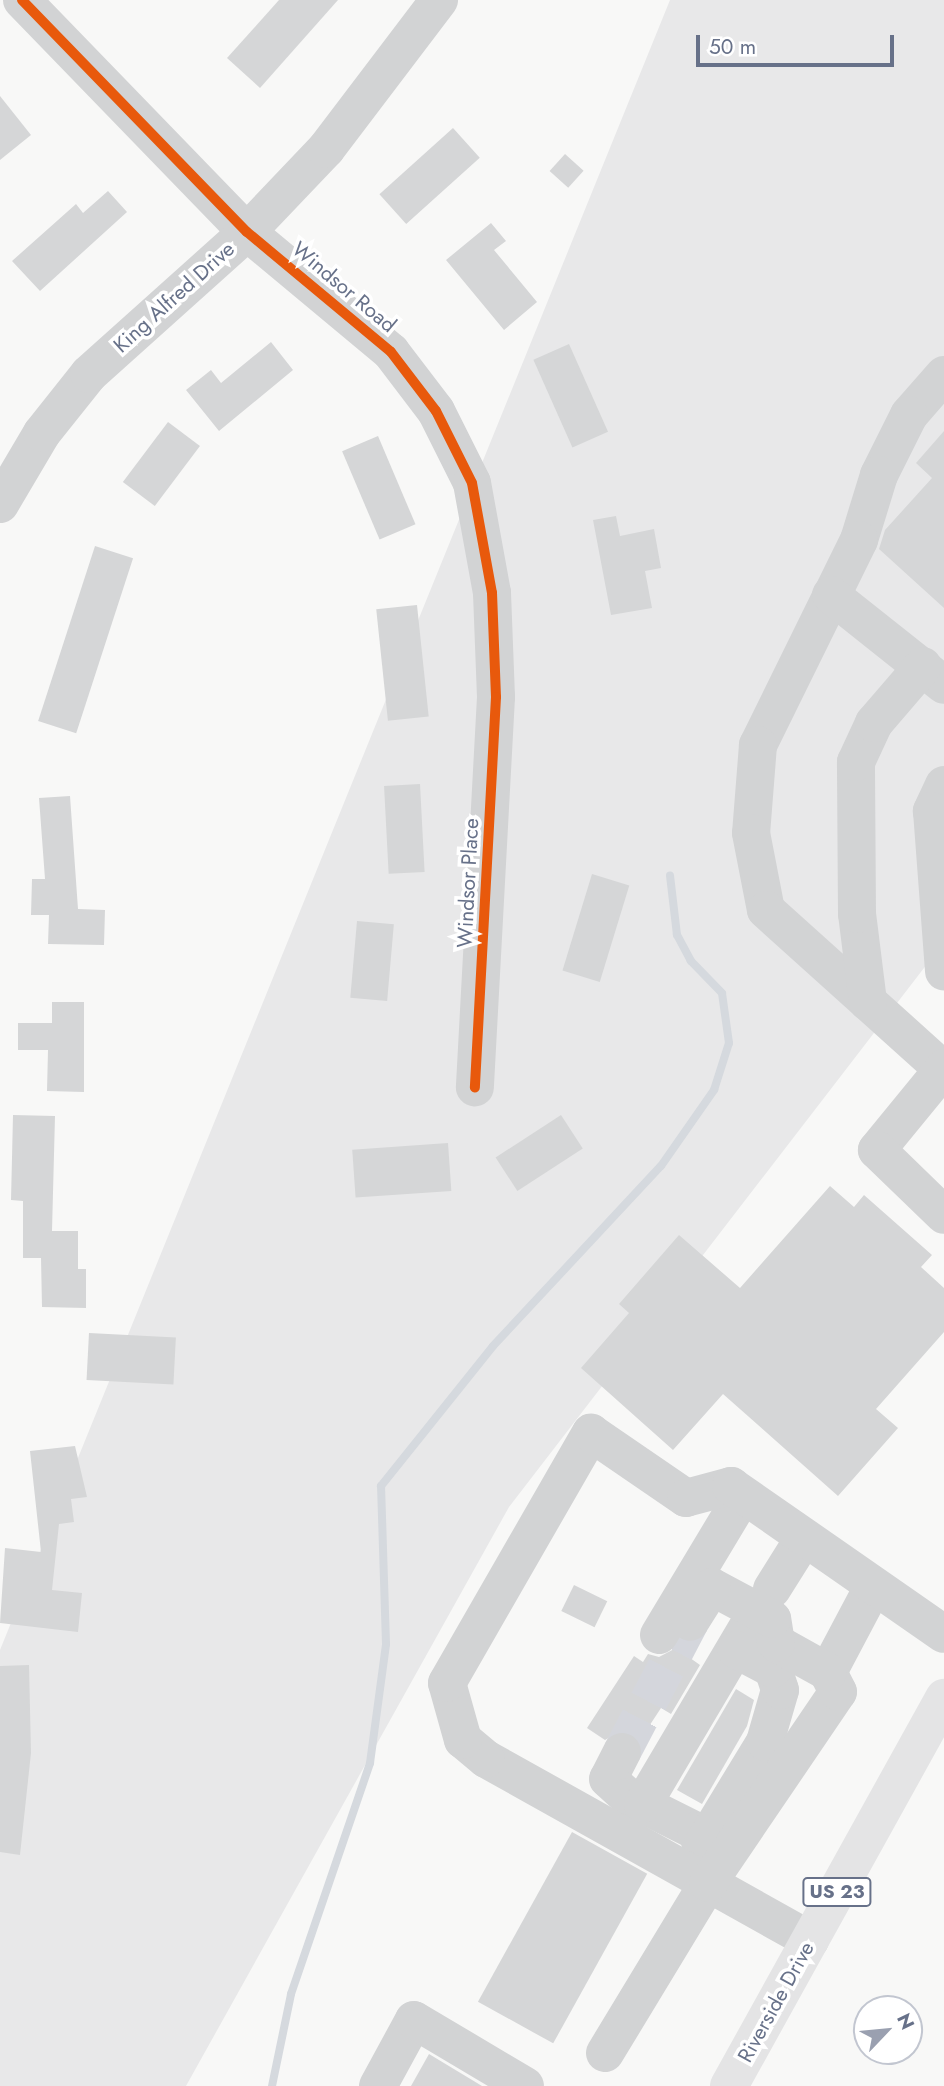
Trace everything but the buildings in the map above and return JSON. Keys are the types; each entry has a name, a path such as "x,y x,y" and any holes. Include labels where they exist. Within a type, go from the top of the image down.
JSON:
{"main road":[{"name":"Riverside Drive","path":"729,2086 944,1698"}],"street":[{"name":"Windsor Road","path":"22,0 247,232 391,352 436,411 472,483 484,527 496,681"},
{"name":"King Alfred Drive","path":"2,495 89,374 247,232 326,149 439,0"},
{"path":"944,375 909,415 831,595 758,746 751,833 766,910 944,1069 877,1150 944,1215"},
{"path":"831,595 933,676 874,723 856,762 857,914 868,1002"},
{"name":"Windsor Place","path":"475,1087 496,681"},
{"path":"944,785 932,811 944,972"},
{"path":"810,1940 486,1759 463,1740 447,1683 591,1433 685,1498 731,1486 944,1634"},
{"path":"743,1495 675,1628 712,1587 764,1600"},
{"path":"643,1804 737,1650 764,1600 804,1538"},
{"path":"828,1672 873,1587"},
{"path":"605,2053 708,1883 838,1692 828,1672 776,1643 772,1619 764,1600"},
{"path":"703,1844 765,1742 780,1690 773,1669 737,1650"},
{"path":"622,1752 608,1779 643,1804 696,1831 710,1854 708,1883"},
{"path":"378,2086 414,2020 524,2086"}],"shaded area":[{"path":"670,0 944,0 944,942 509,1507 186,2086 0,2086 0,1650"}],"waterway":[{"path":"272,2086 291,1994 370,1763 386,1644 381,1486 493,1346 661,1166 714,1090 729,1043 722,993 691,961 677,935 670,875"}],"tunnel":[{"path":"622,1752 690,1622"}],"cycle path":[{"path":"22,0 247,232 391,352 436,411 472,483 492,593 496,697 475,1087"}]}
